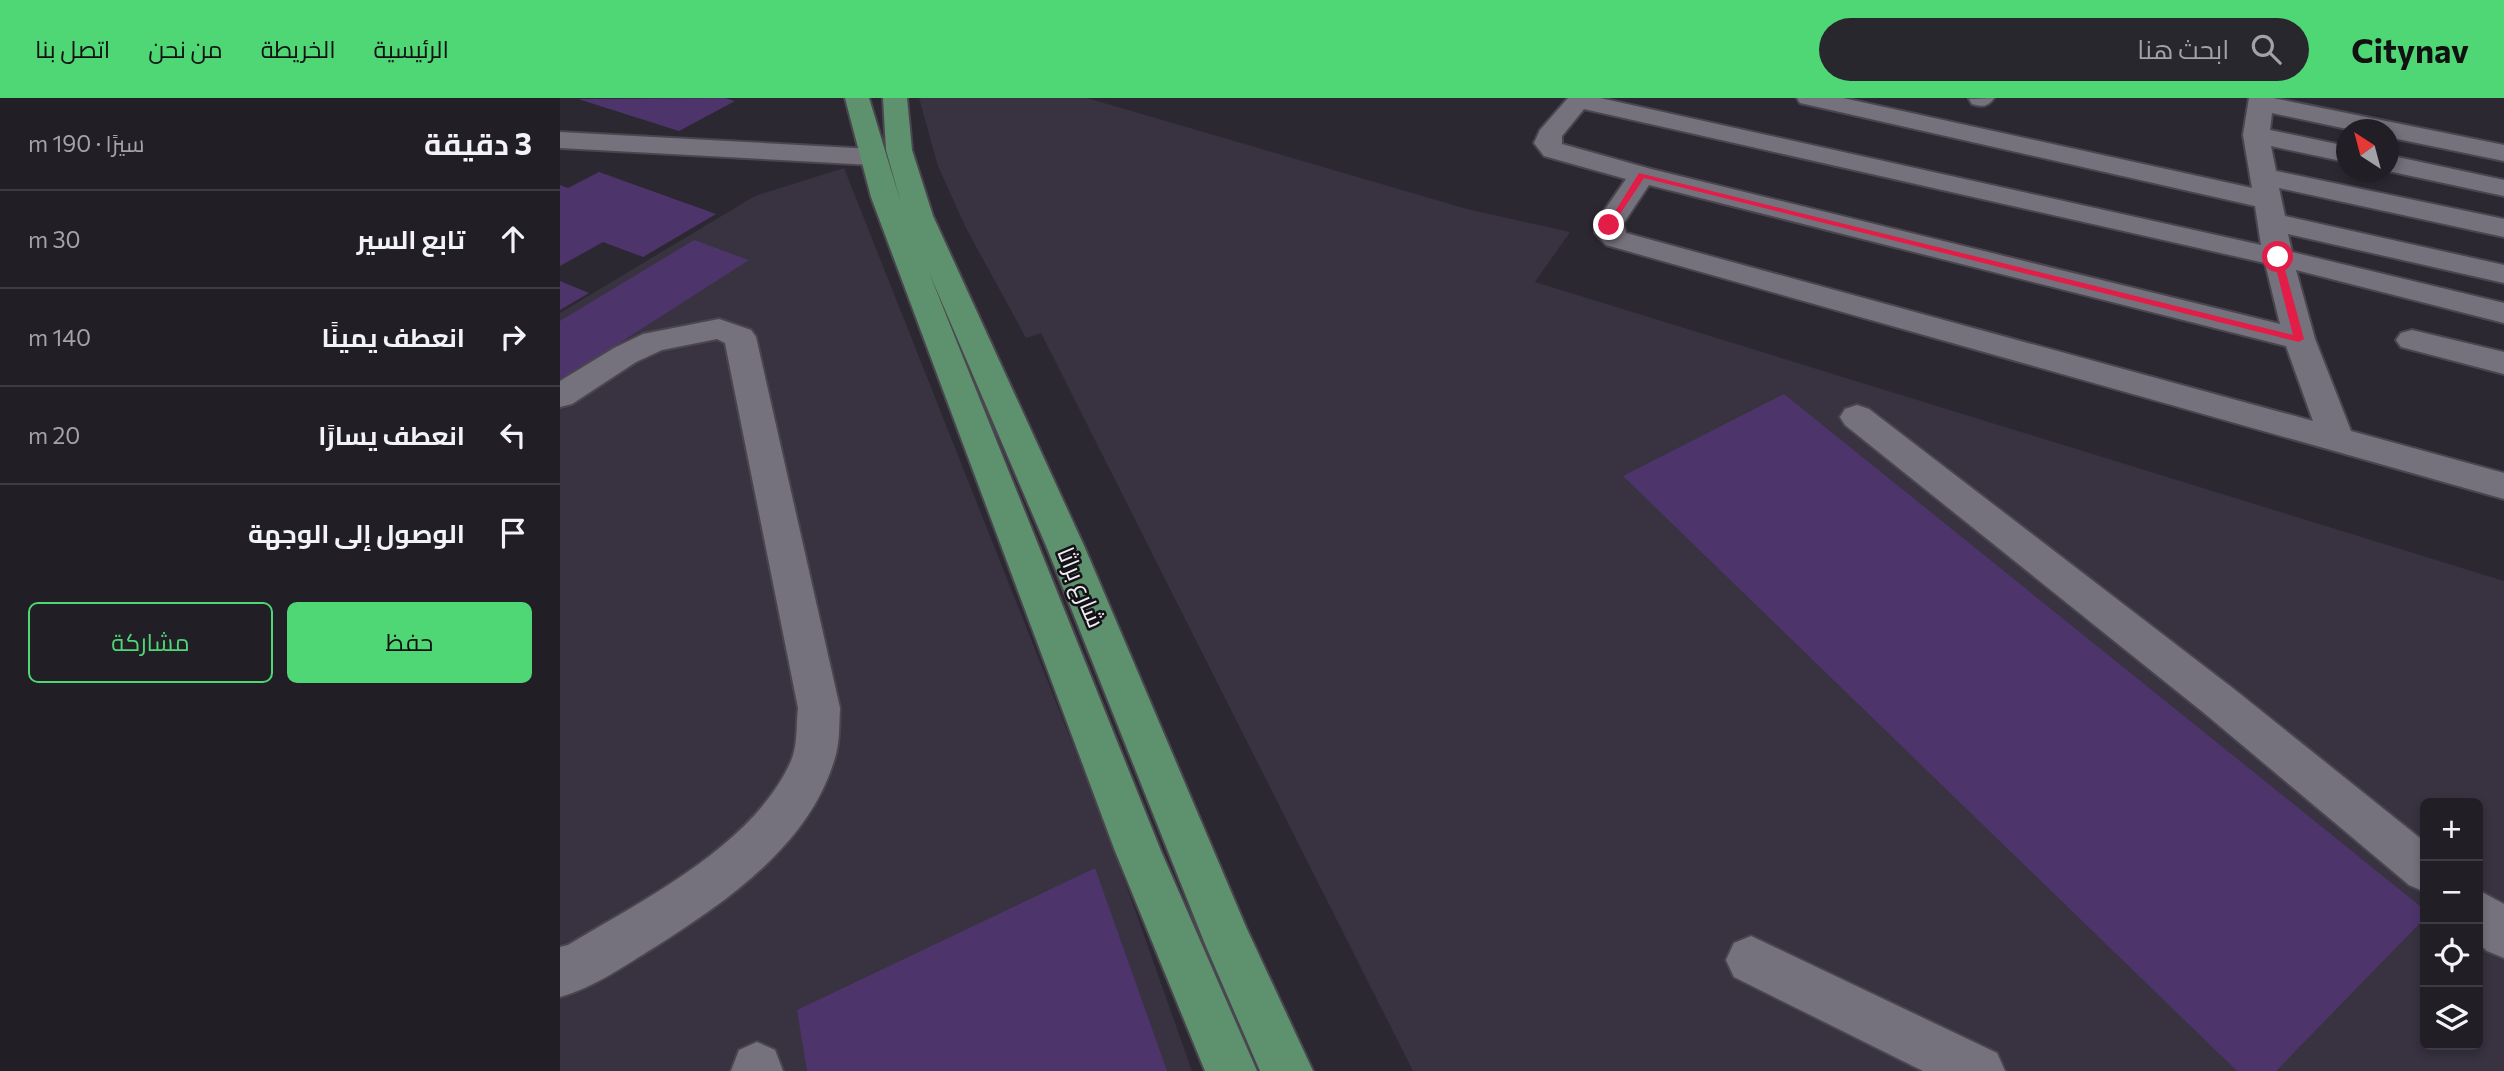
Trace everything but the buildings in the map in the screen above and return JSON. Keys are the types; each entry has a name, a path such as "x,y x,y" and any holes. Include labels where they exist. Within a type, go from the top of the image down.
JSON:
{"main road":[{"name":"شارع براثا","path":"857,98 885,197 1138,851 1231,1071"},
{"name":"شارع براثا","path":"895,98 899,150 919,216 1066,548 1229,944 1287,1071"}],"street":[{"path":"1809,98 2267,199 2504,274"},
{"path":"2299,339 1642,175 1553,150 1547,143 1549,135 1581,99 2278,257 2504,313"},
{"path":"2337,439 2299,339 2278,257 2256,135 2261,101 2504,153"},
{"path":"2256,135 2336,152"},
{"path":"560,140 872,157"},
{"path":"2399,165 2504,188"},
{"path":"1642,175 1609,225 1609,233 1616,239 2504,486"},
{"path":"2267,199 2504,228"},
{"path":"560,396 625,355 654,341 719,329 740,337 819,708 811,765 781,814 733,867 578,967 560,972"},
{"path":"2412,340 2504,363"},
{"path":"1857,416 2219,701 2420,866"},
{"path":"2483,917 2504,934"},
{"path":"1751,960 1979,1071"}],"shaded area":[{"path":"919,98 1087,98 1467,209 1570,232 1535,282 2504,581 2504,1071 1413,1071 1041,333 1026,338 966,228 938,166"},
{"path":"844,168 1107,831 1192,1071 560,1071 560,313 755,196"}],"route":[{"path":"1609,225 1642,175 2299,339 2278,257"}]}
